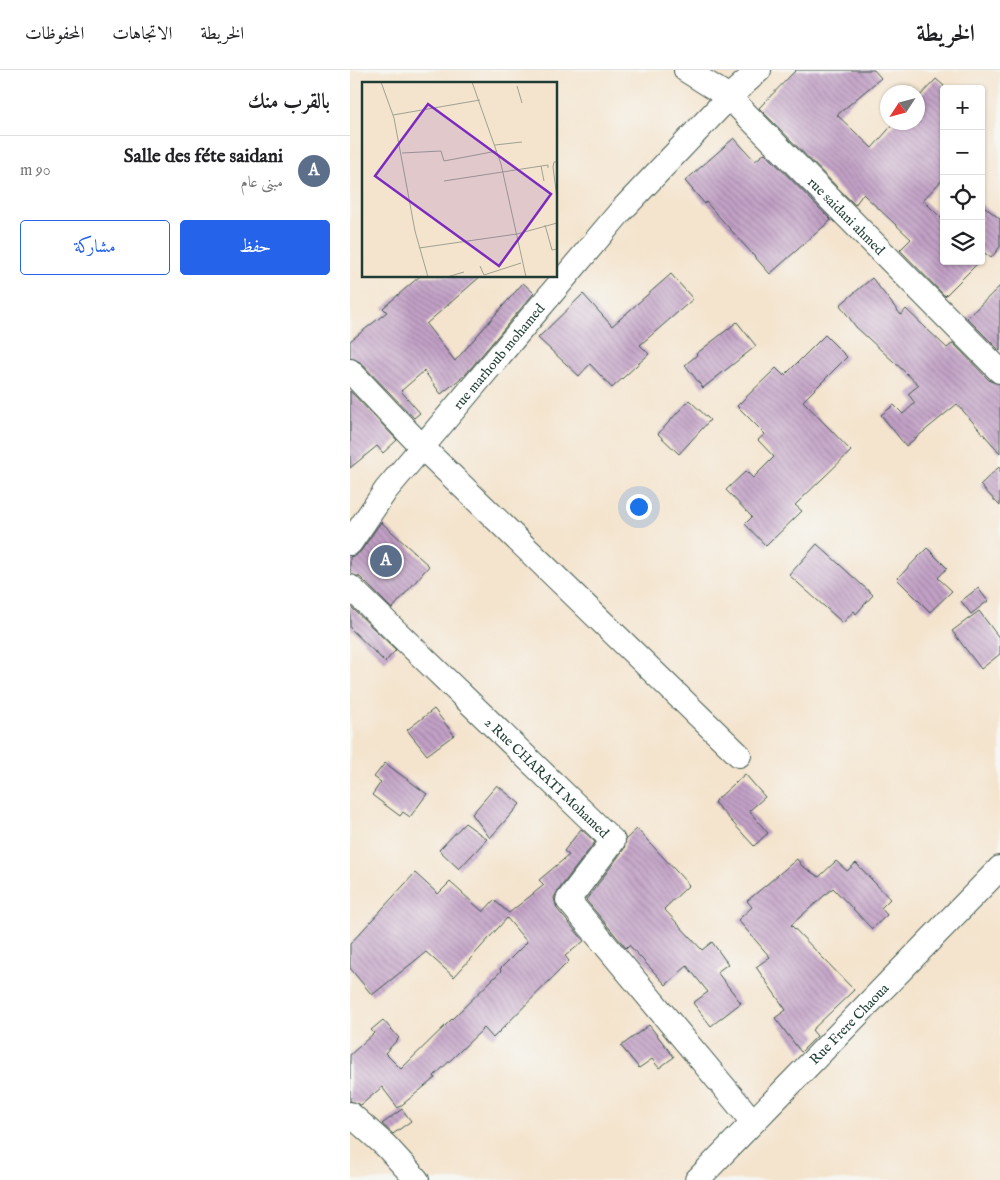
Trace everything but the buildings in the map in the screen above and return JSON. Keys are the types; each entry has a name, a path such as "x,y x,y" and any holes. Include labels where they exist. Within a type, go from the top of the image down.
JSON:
{"street":[{"name":"rue saidani ahmed","path":"686,70 729,97 1000,371"},
{"name":"rue marhoub mohamed","path":"350,543 386,490 620,212 729,97 759,70"},
{"path":"350,371 422,447 739,755"},
{"name":"2 Rue CHARATI Mohamed","path":"350,587 613,841 568,900 753,1122"},
{"name":"Rue Frere Chaoua","path":"697,1180 1000,868"},
{"path":"350,1114 386,1146 417,1180"}],"place":[{"name":"Salle des féte saidani","path":"386,561"}]}
